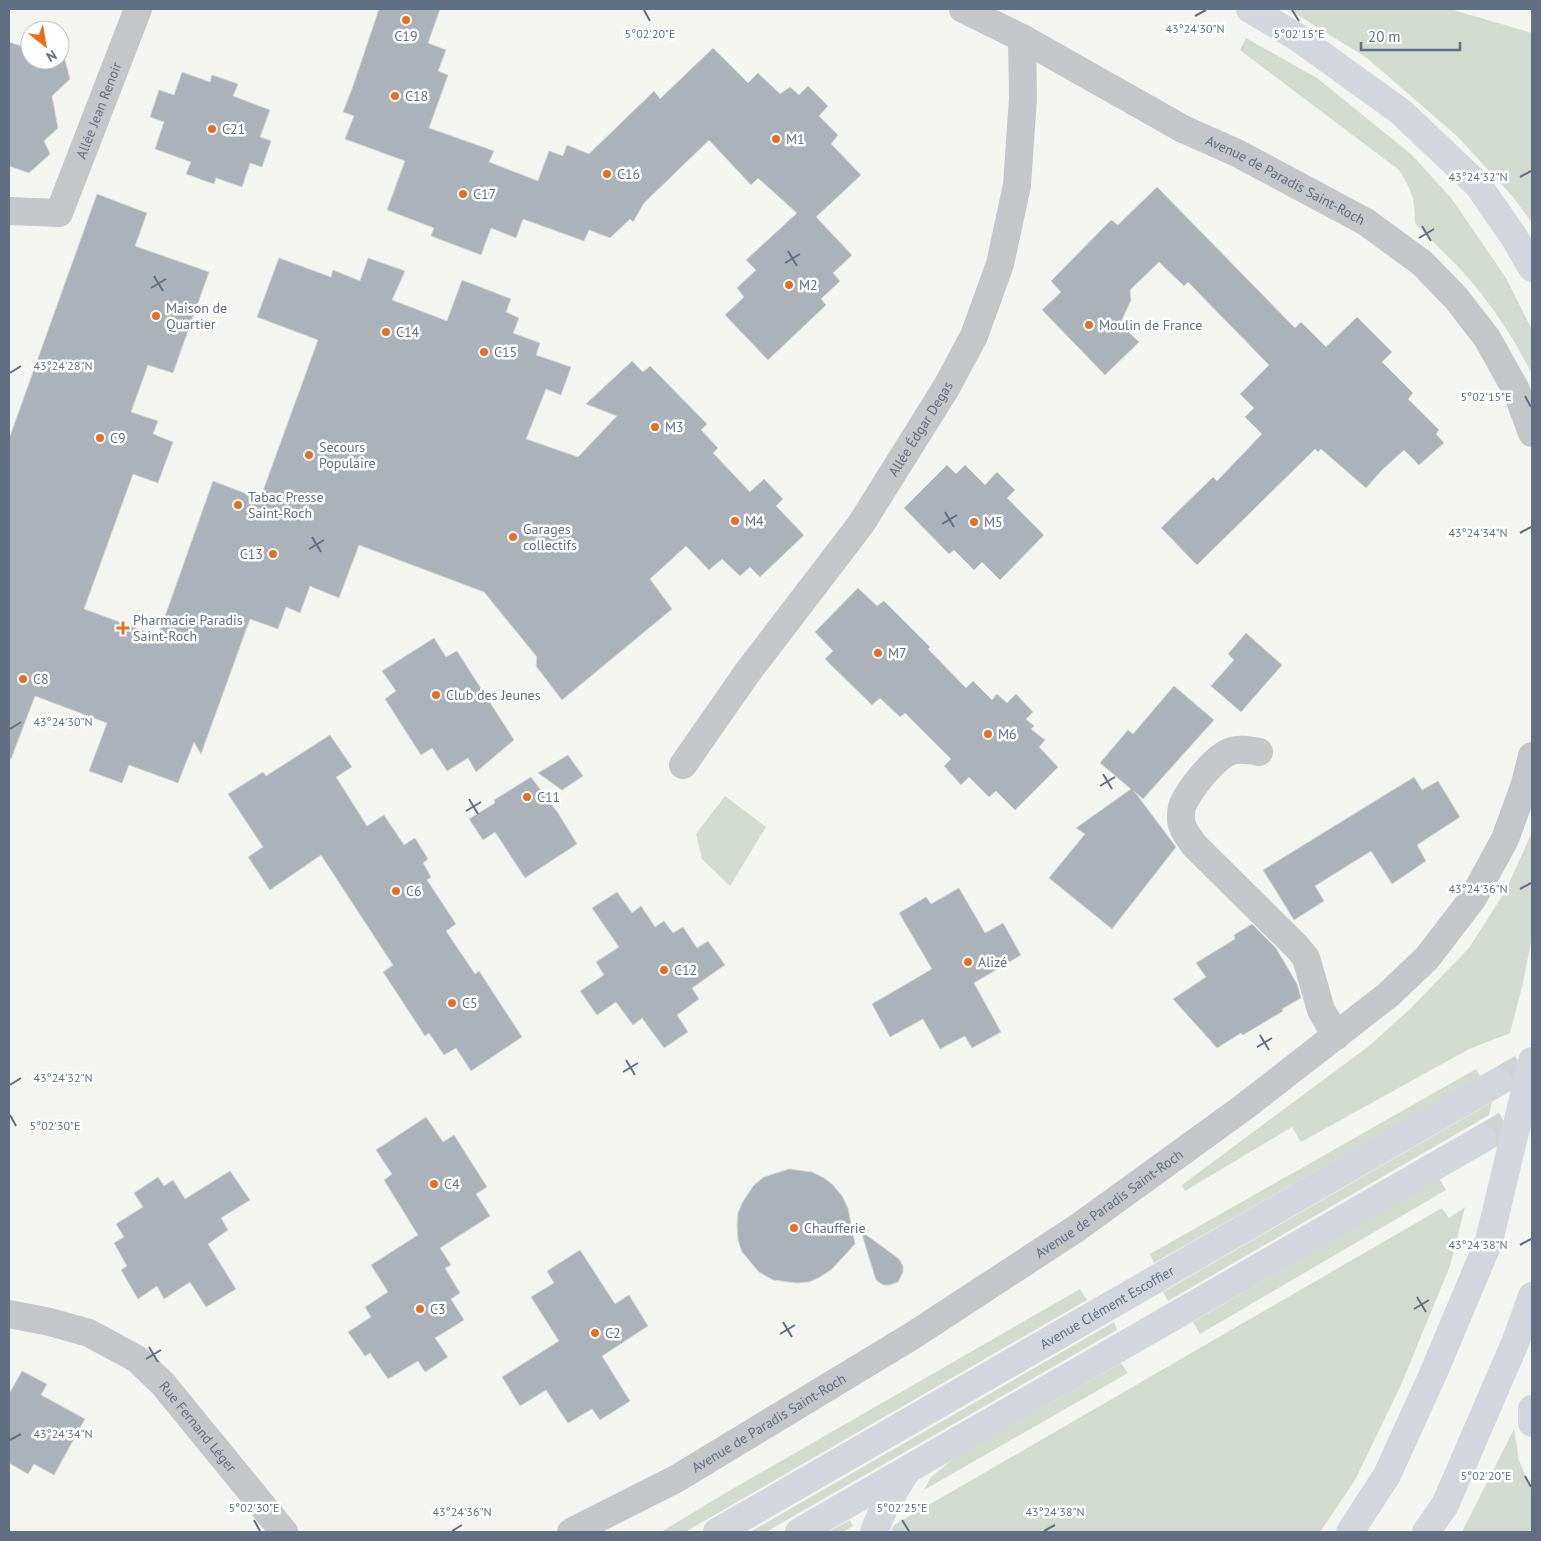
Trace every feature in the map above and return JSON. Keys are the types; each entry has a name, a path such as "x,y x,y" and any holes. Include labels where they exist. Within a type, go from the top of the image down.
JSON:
{"main road":[{"path":"1250,9 1297,36 1401,112 1478,185 1532,268"},
{"path":"1350,1532 1387,1475 1434,1374 1489,1241 1532,1061"},
{"name":"Avenue Clément Escoffier","path":"717,1532 1498,1082"},
{"path":"799,1532 1482,1139"},
{"path":"1426,1532 1445,1504 1515,1343 1532,1296"},
{"path":"1532,1409 1532,1423"},
{"path":"874,1532 885,1506 908,1470"}],"street":[{"name":"Allée Jean Renoir","path":"9,211 59,213 138,9"},
{"name":"Avenue de Paradis Saint-Roch","path":"963,9 1022,38 1183,129 1237,153 1366,222 1422,263 1456,298 1487,338 1516,390 1532,433"},
{"name":"Allée Édgar Degas","path":"683,765 747,672 861,524 946,388 974,336 1000,264 1017,185 1023,98 1022,38"},
{"path":"1259,752 1243,750 1228,752 1216,761 1189,792 1182,806 1181,821 1187,835 1195,846 1306,958 1321,1010 1336,1036"},
{"name":"Avenue de Paradis Saint-Roch","path":"571,1532 676,1479 912,1336 1077,1228 1244,1107 1388,995 1427,958 1473,898 1505,839 1525,784 1532,756"},
{"name":"Rue Fernand Léger","path":"9,1314 50,1322 89,1333 137,1359 163,1384 284,1532"}],"shaded area":[{"path":"1288,9 1450,9 1532,33 1532,223 1513,197 1458,137 1367,58"},
{"path":"1246,38 1317,78 1412,155 1452,199 1506,278 1532,330 1532,375 1512,338 1486,300 1415,223 1412,195 1399,170 1240,50"},
{"path":"725,796 766,827 730,886 702,859 696,834"},
{"path":"1532,832 1532,937 1523,983 1510,1033 1469,1049 1301,1142 1292,1127 1185,1191 1182,1185 1369,1046 1410,1009 1469,948 1506,890"},
{"path":"1476,1069 1481,1077 1154,1263 1150,1254"},
{"path":"1492,1102 1489,1115 1168,1301 1163,1292"},
{"path":"1439,1178 1446,1190 1200,1334 1193,1322"},
{"path":"1465,1207 1450,1266 1401,1385 1355,1480 1320,1532 891,1532 894,1525 1442,1208 1449,1218"},
{"path":"1080,1289 1087,1300 685,1532 661,1532 722,1495"},
{"path":"1114,1322 1117,1330 766,1532 750,1532"},
{"path":"1121,1363 1128,1373 924,1490 931,1477 953,1459"},
{"path":"1514,1429 1519,1460 1532,1492 1532,1532 1462,1532"},
{"path":"850,1520 853,1526 843,1532 828,1532"}],"building":[{"path":"379,9 440,9 428,43 446,50 438,71 448,75 429,128 494,151 489,162 538,181 549,151 563,156 567,145 589,154 654,91 660,99 713,48 748,83 758,73 780,94 790,87 799,95 808,86 828,106 819,116 838,135 831,144 861,175 816,217 852,255 833,273 840,281 821,299 826,305 768,360 725,315 744,297 737,288 756,270 746,260 797,213 758,178 751,185 709,140 644,203 633,222 630,219 610,238 589,230 584,241 523,219 516,238 491,228 481,255 431,236 434,228 387,210 405,161 345,139 354,116 343,112"},
{"path":"9,42 20,46 20,70 68,70 70,79 52,96 58,128 44,141 50,154 29,173 9,166"},
{"name":"C21","path":"182,72 210,82 212,75 238,84 233,96 270,110 260,137 271,141 262,167 250,163 242,187 216,178 214,184 186,174 191,162 155,149 164,122 150,117 159,90 174,95"},
{"name":"Moulin de France","path":"1157,187 1295,328 1301,322 1326,347 1357,317 1392,352 1382,362 1413,393 1408,399 1439,430 1436,434 1444,443 1419,465 1404,450 1366,488 1321,449 1318,452 1315,449 1197,565 1161,528 1213,477 1217,481 1262,434 1245,417 1254,408 1240,394 1269,365 1188,282 1184,286 1159,262 1130,290 1131,300 1120,324 1139,342 1105,375 1042,310 1061,292 1051,281 1111,220 1118,225"},
{"path":"97,194 147,213 135,246 209,272 173,373 148,365 131,412 158,421 153,434 173,442 158,483 133,474 84,609 158,636 213,481 260,499 318,340 257,317 279,258 331,277 333,270 360,281 368,258 405,271 392,300 447,321 462,280 511,299 506,312 519,318 513,333 540,343 536,355 571,367 561,395 546,389 526,439 578,457 617,416 586,404 632,361 643,372 650,366 707,424 701,430 718,448 713,453 750,492 764,479 783,499 776,506 804,535 760,577 750,567 740,576 722,559 709,570 686,546 650,579 672,609 562,700 536,666 537,657 484,592 359,545 339,598 310,586 300,613 286,607 278,629 250,619 201,754 194,742 178,783 129,765 122,783 89,771 107,723 35,696 11,759 9,759 9,439"},
{"name":"M5","path":"947,465 956,474 965,465 985,485 997,472 1015,490 1007,498 1044,535 1000,580 982,562 974,570 954,550 949,554 904,508"},
{"path":"858,588 877,606 884,601 930,647 928,649 966,688 973,681 992,700 997,694 1007,703 1016,694 1033,712 1026,719 1034,726 1031,729 1045,740 1039,747 1058,767 1015,810 996,791 989,797 969,777 961,785 944,766 951,759 905,713 900,717 880,698 872,705 825,659 833,651 815,632"},
{"path":"1246,633 1282,665 1241,712 1211,686 1234,660 1228,654"},
{"path":"434,638 446,657 457,651 514,740 476,772 468,758 447,771 432,748 421,755 385,699 396,691 382,671"},
{"path":"1174,686 1214,720 1143,799 1134,791 1176,847 1112,929 1049,878 1085,834 1076,828 1131,789 1100,763 1128,730 1133,734"},
{"path":"330,735 352,767 336,777 367,826 384,815 404,845 415,838 428,859 423,863 431,877 427,880 456,924 446,931 475,974 479,971 522,1037 471,1071 456,1048 444,1055 429,1033 425,1036 383,972 393,965 321,855 270,890 248,857 263,847 228,794 263,772 266,776"},
{"path":"568,755 583,776 562,790 538,773"},
{"path":"531,777 558,813 577,844 525,878 495,832 483,840 469,819 495,803 494,800"},
{"path":"1414,777 1422,790 1438,781 1460,817 1417,845 1426,861 1392,884 1371,851 1315,886 1324,901 1294,920 1263,870"},
{"name":"Alizé","path":"959,888 985,933 1003,923 1021,955 974,983 1001,1032 972,1048 965,1036 940,1049 923,1019 890,1037 872,1004 932,969 899,913 926,897 931,904"},
{"name":"C12","path":"617,892 632,913 641,906 655,927 664,921 673,933 683,927 697,948 708,941 725,965 692,988 699,999 677,1015 688,1032 664,1048 642,1018 633,1025 616,1002 597,1015 580,991 604,975 596,962 619,947 592,908"},
{"path":"1252,924 1276,948 1297,984 1301,998 1243,1035 1241,1033 1217,1048 1173,999 1206,977 1196,963 1235,939 1234,935"},
{"path":"426,1117 443,1142 454,1135 487,1187 476,1194 490,1216 440,1248 451,1265 445,1268 460,1293 451,1299 464,1320 435,1338 448,1357 425,1372 418,1361 388,1379 370,1353 365,1356 348,1332 371,1317 365,1307 388,1292 371,1265 418,1235 384,1180 392,1174 376,1150"},
{"name":"Chaufferie","path":"789,1169 812,1172 833,1185 842,1196 848,1208 855,1244 832,1269 809,1282 797,1283 773,1280 759,1272 742,1252 738,1240 738,1213 754,1185 764,1177"},
{"path":"230,1171 250,1200 221,1218 228,1230 208,1244 236,1289 206,1307 190,1282 164,1299 157,1286 138,1299 121,1270 127,1266 114,1243 124,1237 116,1224 143,1207 134,1193 158,1177 164,1186 173,1180 185,1199"},
{"path":"861,1231 899,1259 903,1266 903,1272 898,1282 883,1285 876,1280"},
{"name":"C2","path":"580,1250 615,1304 629,1295 648,1326 602,1356 630,1401 600,1420 592,1409 568,1423 546,1390 520,1406 502,1377 559,1341 531,1297 554,1283 547,1271"},
{"path":"22,1371 47,1384 41,1395 85,1419 54,1475 34,1464 28,1474 9,1463 9,1394"}],"tunnel":[{"path":"1498,1082 1532,1062"},
{"path":"1482,1139 1532,1110"}],"place":[{"name":"C19","path":"406,20"},
{"name":"C18","path":"395,96"},
{"name":"C21","path":"212,129"},
{"name":"M1","path":"776,139"},
{"name":"C16","path":"607,174"},
{"name":"C17","path":"463,194"},
{"name":"M2","path":"789,285"},
{"name":"Maison de Quartier","path":"156,316"},
{"name":"Moulin de France","path":"1089,325"},
{"name":"C14","path":"386,332"},
{"name":"C15","path":"484,352"},
{"name":"M3","path":"655,427"},
{"name":"C9","path":"100,438"},
{"name":"Secours Populaire","path":"309,455"},
{"name":"Tabac Presse Saint-Roch","path":"238,505"},
{"name":"M4","path":"735,521"},
{"name":"M5","path":"974,522"},
{"name":"Garages collectifs","path":"513,537"},
{"name":"C13","path":"273,554"},
{"name":"Pharmacie Paradis Saint-Roch","path":"123,628"},
{"name":"M7","path":"878,653"},
{"name":"C8","path":"23,679"},
{"name":"Club des Jeunes","path":"436,695"},
{"name":"M6","path":"988,734"},
{"name":"C11","path":"527,797"},
{"name":"C6","path":"396,891"},
{"name":"Alizé","path":"968,962"},
{"name":"C12","path":"664,970"},
{"name":"C5","path":"452,1003"},
{"name":"C4","path":"434,1184"},
{"name":"Chaufferie","path":"794,1228"},
{"name":"C3","path":"420,1309"},
{"name":"C2","path":"595,1333"}]}
